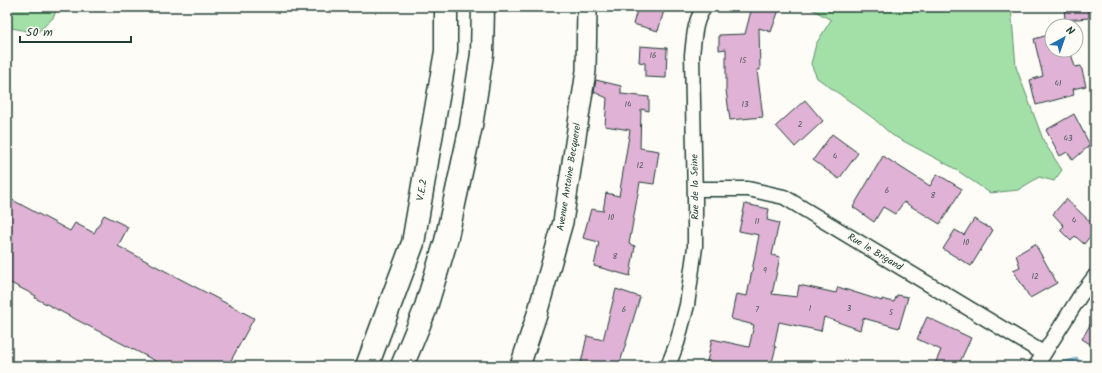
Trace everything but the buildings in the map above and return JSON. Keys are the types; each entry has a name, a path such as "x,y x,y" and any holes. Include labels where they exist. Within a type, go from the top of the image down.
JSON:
{"highway":[{"name":"V.E.2","path":"366,366 413,243 446,51 446,7"},
{"path":"402,366 425,310 446,241 471,126 482,54 483,7"}],"street":[{"name":"Avenue Antoine Becquerel","path":"520,366 537,314 563,222 586,71 587,7"},
{"name":"Rue de la Seine","path":"668,366 677,343 687,305 695,247 692,55 694,32 702,10 705,7"},
{"name":"Rue le Brigand","path":"695,189 748,188 784,197 1043,353"},
{"path":"1036,366 1080,296 1095,276"}],"green space":[{"path":"7,7 58,7 53,18 37,33 7,27"},
{"path":"808,7 1011,7 1016,67 1044,142 1062,170 1054,181 1039,177 1018,190 990,193 952,167 892,135 873,118 817,78 811,64 816,44 831,20"}],"water":[{"path":"1078,358 1079,366 1062,366 1061,362"}]}
